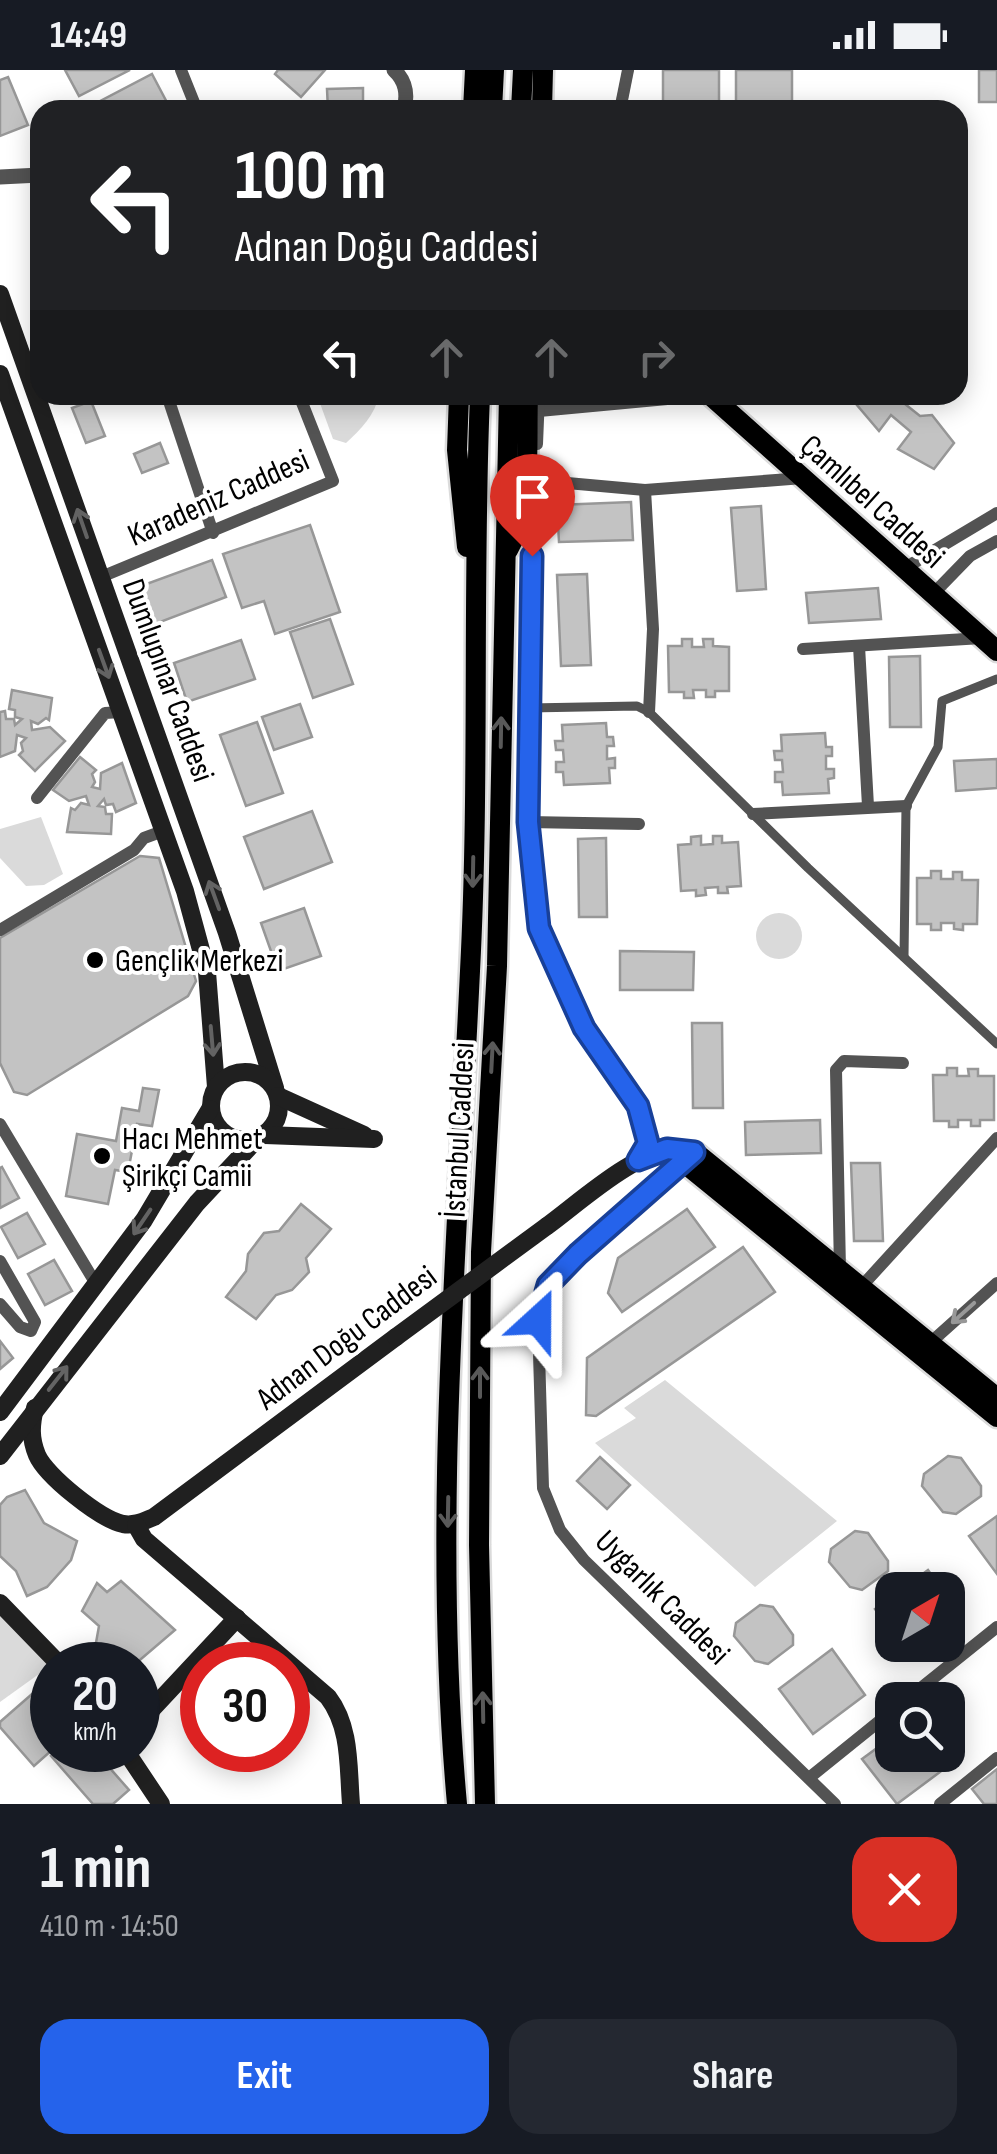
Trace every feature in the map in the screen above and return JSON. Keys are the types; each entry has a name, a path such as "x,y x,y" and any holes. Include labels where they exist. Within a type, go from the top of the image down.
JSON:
{"main road":[{"path":"474,100 475,70"},
{"path":"492,100 494,70"},
{"path":"522,100 523,70"},
{"path":"542,100 544,70"},
{"name":"Dumlupınar Caddesi","path":"0,294 30,378"},
{"name":"Dumlupınar Caddesi","path":"0,374 185,891 207,972 216,1087"},
{"name":"Dumlupınar Caddesi","path":"40,405 228,933 276,1092"},
{"path":"458,405 456,450 465,542 477,564"},
{"name":"İstanbul Caddesi","path":"457,1804 449,1668 447,1522 454,1256 470,967 480,405"},
{"name":"İstanbul Caddesi","path":"486,1804 480,1545 481,1252 497,966 509,405"},
{"path":"505,556 523,512 534,405"},
{"name":"Çamlıbel Caddesi","path":"721,405 993,645"},
{"path":"0,1412 144,1220 210,1109 216,1087 234,1073 246,1072 267,1080 276,1092 374,1140 261,1137 246,1141 226,1136 210,1109"},
{"path":"1,1455 197,1204 276,1122 276,1092"},
{"path":"681,1154 840,1270 997,1398"},
{"path":"681,1154 997,1418"},
{"name":"Adnan Doğu Caddesi","path":"136,1524 154,1517 638,1160 681,1154"},
{"path":"36,1408 31,1432 41,1463"},
{"path":"1,1455 18,1452 41,1463 98,1511 121,1524 136,1524 144,1539 328,1696 345,1727 352,1804"},
{"path":"0,1603 38,1642"},
{"path":"160,1700 237,1618"},
{"path":"140,1772 161,1804"}],"street":[{"path":"181,70 194,100"},
{"path":"394,70 403,79 407,100"},
{"path":"622,100 628,70"},
{"path":"0,177 30,176"},
{"path":"169,405 213,533"},
{"name":"Karadeniz Caddesi","path":"101,577 333,481 304,405"},
{"path":"534,405 528,822 539,928 584,1028 638,1106 648,1143 638,1160"},
{"path":"534,480 646,490 802,478"},
{"path":"646,490 653,629 649,712"},
{"path":"904,568 997,514"},
{"path":"933,594 970,556 997,541"},
{"path":"804,650 993,645"},
{"path":"859,646 868,806"},
{"path":"904,958 906,806 938,747 942,701 997,679"},
{"path":"530,708 637,706 649,712 997,1044"},
{"path":"37,798 104,713 121,712"},
{"path":"753,814 906,806"},
{"path":"528,822 638,824"},
{"path":"0,930 134,850 144,838 163,831"},
{"path":"840,1270 836,1070 844,1061 903,1063"},
{"path":"0,1124 96,1284"},
{"path":"861,1287 997,1138"},
{"name":"Uygarlık Caddesi","path":"681,1154 548,1285 538,1320 543,1488 560,1530 584,1560 836,1804"},
{"path":"0,1261 36,1322 30,1330 20,1327 0,1304"},
{"path":"930,1343 997,1283"},
{"path":"928,1682 997,1627"},
{"path":"809,1778 875,1725"},
{"path":"940,1804 997,1758"}],"shaded area":[{"path":"321,405 376,405 346,443 333,439"},
{"path":"41,817 63,874 44,885 26,886 0,858 0,829"},
{"path":"779,913 795,920 802,936 795,952 779,959 763,952 756,936 763,920"},
{"path":"665,1380 837,1521 755,1587 595,1443 636,1418 624,1408"},
{"path":"0,1603 38,1642 30,1642 30,1680 0,1702"}],"building":[{"path":"65,70 130,70 79,96"},
{"path":"278,70 325,70 301,97 275,74"},
{"path":"663,70 719,70 719,100 663,100"},
{"path":"736,70 792,70 792,100 736,100"},
{"path":"979,70 997,70 997,102 979,102"},
{"path":"152,74 166,100 102,100"},
{"path":"8,77 28,125 0,136 0,80"},
{"path":"363,88 363,100 328,100 327,89"},
{"path":"93,405 105,436 86,443 72,408"},
{"path":"857,405 906,405 920,416 932,415 954,443 934,469 898,449 911,432 891,415 879,431"},
{"path":"160,443 168,463 142,473 134,454"},
{"path":"631,502 633,540 559,542 557,505"},
{"path":"761,506 766,589 737,591 731,508"},
{"path":"310,525 340,612 275,634 264,601 242,608 223,554"},
{"path":"212,560 226,597 155,624 141,586"},
{"path":"587,574 591,665 561,666 557,575"},
{"path":"878,588 881,619 809,623 806,593"},
{"path":"330,619 353,684 313,698 290,632"},
{"path":"682,639 692,639 692,647 704,647 703,639 713,639 713,646 729,647 729,691 715,691 715,697 706,697 706,690 693,690 694,698 684,698 684,692 669,692 668,646 682,646"},
{"path":"241,640 255,679 187,702 174,663"},
{"path":"920,656 921,727 890,727 889,657"},
{"path":"12,690 52,698 49,720 38,724 31,721 32,730 50,727 65,741 35,771 19,755 26,738 17,735 15,751 0,757 0,712 5,711 6,719 14,719 15,725 22,719 9,709"},
{"path":"300,704 312,737 274,750 262,717"},
{"path":"257,722 283,793 246,806 220,735"},
{"path":"606,723 607,737 613,737 614,746 607,746 607,759 615,758 615,768 609,768 610,783 564,785 563,772 556,772 556,762 564,762 563,750 556,750 555,741 563,741 562,725"},
{"path":"825,733 826,747 832,747 832,756 826,756 826,769 834,769 834,778 828,779 829,793 783,795 782,782 775,782 775,772 783,772 782,760 775,760 774,751 782,751 781,735"},
{"path":"80,757 96,770 92,787 100,789 101,773 122,763 136,803 116,812 113,804 106,805 104,799 98,806 112,814 111,834 67,832 71,808 75,810 81,803 89,805 86,796 69,801 53,790"},
{"path":"997,759 997,788 956,791 954,761"},
{"path":"312,811 332,862 264,889 244,837"},
{"path":"701,836 701,845 713,844 713,836 722,836 722,843 738,842 741,886 727,887 728,893 718,893 718,887 705,888 706,895 696,896 696,890 681,891 678,845 691,844 691,837"},
{"path":"606,838 607,917 579,917 578,839"},
{"name":"Gençlik Merkezi","path":"140,856 159,858 196,981 188,996 27,1095 14,1092 0,1063 0,938"},
{"path":"931,871 941,871 941,879 953,879 953,872 962,872 962,880 978,880 977,924 963,924 963,930 954,929 954,923 941,923 941,930 931,930 931,924 917,924 917,878 931,878"},
{"path":"304,908 321,956 278,971 261,923"},
{"path":"620,951 694,952 693,990 620,990"},
{"path":"692,1023 722,1023 723,1108 693,1108"},
{"path":"947,1068 957,1068 957,1076 969,1076 968,1069 978,1069 978,1076 994,1076 994,1120 980,1120 980,1126 971,1126 971,1120 958,1120 958,1127 949,1127 949,1121 934,1121 933,1075 947,1075"},
{"name":"Hacı Mehmet Şirikçi Camii","path":"143,1088 159,1090 152,1126 137,1124 128,1172 115,1170 108,1204 66,1196 77,1134 116,1141 122,1108 139,1111"},
{"path":"820,1120 821,1153 746,1155 745,1122"},
{"path":"851,1163 880,1163 883,1241 854,1241"},
{"path":"0,1168 19,1198 0,1208"},
{"path":"301,1204 331,1229 306,1258 309,1272 292,1290 276,1295 256,1319 226,1297 246,1271 248,1254 264,1233 279,1231"},
{"path":"687,1209 715,1247 622,1312 608,1293 618,1258"},
{"path":"27,1213 45,1244 18,1258 1,1227"},
{"path":"743,1247 775,1292 596,1416 586,1415 587,1358"},
{"path":"54,1260 72,1291 45,1305 28,1274"},
{"path":"0,1341 13,1358 0,1369"},
{"path":"948,1456 961,1458 981,1486 981,1496 956,1514 943,1512 922,1486 924,1474"},
{"path":"600,1457 630,1485 607,1509 577,1481"},
{"path":"25,1490 44,1523 77,1541 71,1560 47,1587 27,1596 16,1571 0,1556 0,1505 7,1497"},
{"path":"997,1516 997,1574 969,1536"},
{"path":"855,1531 868,1533 888,1561 888,1571 875,1572 875,1580 862,1590 850,1587 829,1562 831,1549"},
{"path":"121,1581 175,1630 160,1643 96,1642 99,1626 82,1611 97,1583 107,1592"},
{"path":"760,1605 773,1607 793,1635 793,1645 768,1664 755,1661 734,1636 736,1623"},
{"path":"832,1649 865,1695 813,1734 779,1689"},
{"path":"30,1696 30,1761 0,1727 0,1722"},
{"path":"875,1749 875,1772 940,1772 897,1804 862,1759"},
{"path":"997,1769 997,1804 984,1804 972,1789"},
{"path":"65,1772 113,1772 129,1790 113,1804 93,1804"}],"place":[{"name":"Gençlik Merkezi","path":"95,960"},
{"name":"Hacı Mehmet Şirikçi Camii","path":"102,1156"}],"route":[{"path":"532,556 528,822 539,928 584,1028 638,1106 648,1143 638,1160 667,1149 694,1152 548,1285 538,1320"}]}
